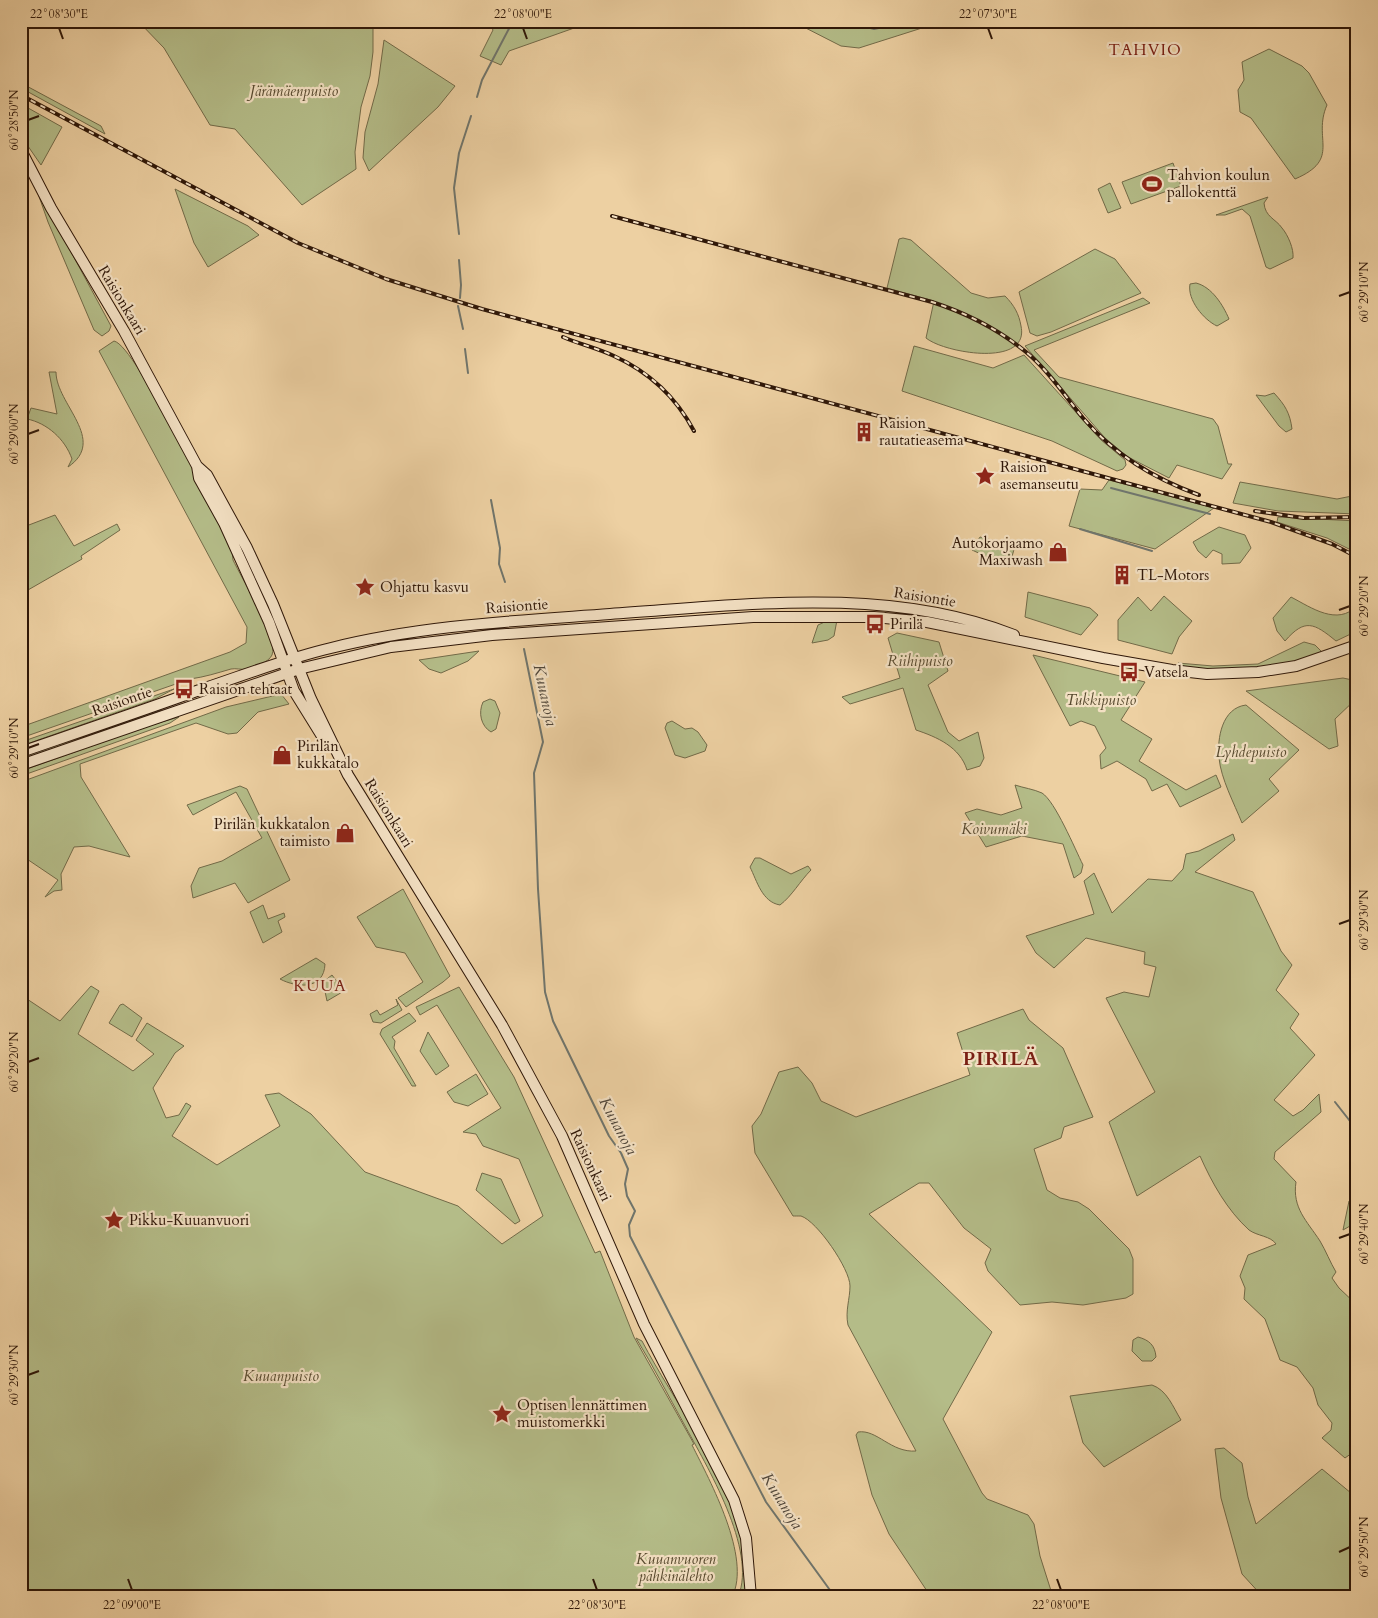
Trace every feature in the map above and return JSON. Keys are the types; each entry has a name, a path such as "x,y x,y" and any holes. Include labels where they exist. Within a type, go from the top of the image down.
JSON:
{"main road":[{"name":"Raisionkaari","path":"21,150 56,216 124,331 197,466 199,478 242,562 306,712 346,771 502,1025 562,1136 644,1324 734,1500 746,1538 751,1597"},
{"name":"Raisionkaari","path":"197,466 207,475 232,519 273,604 318,716 346,771"},
{"name":"Raisiontie","path":"21,752 295,657 380,636 433,628 805,603 890,606 926,610 975,622 1029,641"},
{"name":"Raisiontie","path":"21,765 299,669 355,655 436,640 753,617 839,616 890,618 927,622 998,637 1029,641 1102,658 1207,674 1258,672 1296,666 1357,645"}],"green space":[{"name":"Järämäenpuisto","path":"138,21 373,23 373,52 370,76 361,107 355,152 356,169 302,205 235,129 210,125 164,48"},
{"path":"488,21 594,21 509,51 501,65 480,56 493,30"},
{"path":"792,21 944,21 859,48 841,46"},
{"path":"384,40 455,86 438,107 369,171 363,158 365,132 378,84"},
{"path":"1269,49 1302,66 1309,73 1327,105 1323,117 1322,156 1318,164 1295,179 1251,118 1240,112 1238,90 1244,80 1242,62"},
{"path":"21,83 101,126 105,134 21,88"},
{"path":"21,104 62,127 41,165 21,136"},
{"name":"Tahvion koulun pallokenttä","path":"1173,163 1181,186 1131,204 1122,182"},
{"path":"1110,183 1121,208 1108,213 1098,189"},
{"path":"35,185 111,326 109,331 102,336 94,330 48,222"},
{"path":"175,189 248,226 259,235 208,267 194,243"},
{"path":"1268,197 1264,203 1266,212 1280,225 1286,234 1292,246 1293,254 1293,258 1270,269 1266,267 1250,216 1242,209 1225,215 1216,215"},
{"path":"899,239 911,240 971,293 988,298 1005,296 1016,310 1021,326 1020,339 1012,348 1000,352 966,352 936,344 926,338 934,301 887,288"},
{"path":"1095,249 1115,259 1141,293 1051,332 1037,336 1030,333 1019,292"},
{"path":"1196,283 1212,292 1224,308 1229,319 1217,326 1202,314 1191,296 1190,284"},
{"path":"1143,298 1150,303 1034,350 1059,377 1213,419 1218,426 1228,464 1232,464 1222,479 1177,465 1169,478 1128,457 1105,438 1025,346"},
{"path":"114,341 125,350 140,372 176,436 232,550 233,560 265,623 273,647 272,655 265,662 253,667 231,669 190,679 21,738 21,727 230,652 246,643 247,627 99,351"},
{"path":"914,346 993,368 1024,355 1101,440 1125,460 1126,465 1123,469 1117,471 1052,441 902,391"},
{"path":"49,372 56,372 58,384 82,434 83,445 79,456 68,467 72,459 60,439 48,428 27,419 31,408 57,414"},
{"path":"1274,393 1284,405 1290,418 1292,429 1286,432 1279,426 1256,395 1265,396"},
{"path":"1109,480 1214,508 1155,549 1069,526 1080,489 1102,490"},
{"path":"1240,482 1337,499 1357,495 1357,514 1278,511 1233,503"},
{"path":"55,515 74,546 117,524 120,530 81,556 82,559 21,594 21,528"},
{"path":"1278,517 1357,521 1357,553 1327,538 1277,522"},
{"path":"1219,527 1245,535 1251,548 1240,563 1222,564 1222,554 1213,550 1206,558 1198,551 1193,542"},
{"path":"980,537 1015,546 1009,567 972,550"},
{"path":"1028,592 1090,608 1098,615 1081,635 1025,617"},
{"path":"1164,596 1192,621 1179,637 1172,654 1118,640 1118,620 1138,597 1151,611"},
{"path":"1291,597 1316,610 1333,615 1349,612 1357,606 1357,631 1336,641 1322,630 1304,626 1285,641 1277,631 1273,618"},
{"path":"829,620 837,620 834,636 828,640 812,643 818,625"},
{"name":"Riihipuisto","path":"897,633 939,642 948,671 928,685 948,732 959,741 978,732 984,758 980,766 967,770 959,755 947,744 916,730 903,688 850,704 842,697 900,678 888,638"},
{"path":"1304,642 1315,645 1323,653 1289,663 1249,668 1197,669 1185,667 1178,663 1213,666 1258,664"},
{"path":"479,651 468,661 441,673 429,669 419,660"},
{"name":"Tukkipuisto","path":"1033,655 1145,682 1121,720 1152,739 1139,761 1186,790 1216,775 1221,787 1180,807 1167,784 1152,791 1146,779 1117,761 1101,769 1100,755 1106,748 1095,726 1081,721 1070,726"},
{"path":"1343,678 1357,681 1357,698 1335,719 1338,746 1329,749 1246,691"},
{"path":"174,689 155,699 21,746 21,742"},
{"path":"281,694 289,704 258,712 237,733 228,734 196,723 80,764 81,777 130,857 89,846 74,847 61,874 62,890 54,891 45,897 58,880 21,855 21,782 226,707"},
{"path":"490,699 495,701 500,713 496,729 491,732 483,723 481,715 483,702"},
{"name":"Lyhdepuisto","path":"1246,705 1299,750 1269,779 1279,791 1242,823 1222,774 1219,742 1220,733 1226,718 1238,707"},
{"path":"160,708 161,710 145,717 21,761 21,757 25,755"},
{"path":"179,717 170,723 21,776 21,771"},
{"path":"672,721 685,729 692,728 698,732 707,745 705,751 685,758 675,755 665,728 667,723"},
{"name":"Koivumäki","path":"1015,785 1042,793 1053,805 1083,865 1081,873 1074,878 1063,844 1022,836 986,847 965,813 977,809 1001,815 1022,808"},
{"path":"240,786 247,789 290,880 248,903 235,883 193,898 191,886 199,868 222,861 262,838 236,792 193,815 187,805"},
{"path":"1233,834 1235,840 1195,872 1253,892 1281,951 1292,965 1276,990 1299,1014 1290,1028 1315,1055 1274,1100 1293,1116 1303,1110 1319,1094 1321,1112 1275,1152 1274,1159 1296,1182 1295,1191 1298,1207 1320,1241 1336,1272 1332,1278 1339,1288 1357,1305 1357,1453 1352,1453 1345,1458 1322,1438 1331,1430 1332,1423 1318,1405 1313,1388 1297,1367 1280,1360 1265,1319 1244,1299 1245,1288 1240,1276 1248,1255 1276,1244 1274,1241 1249,1230 1234,1214 1215,1186 1200,1156 1137,1196 1109,1122 1155,1092 1106,998 1124,992 1149,997 1156,967 1144,964 1145,952 1086,938 1054,968 1036,953 1026,936 1094,914 1084,881 1094,873 1112,913 1148,879 1172,881 1183,869 1186,854 1199,851"},
{"path":"755,858 760,858 791,874 808,866 811,870 780,905 769,900 761,890 750,867"},
{"path":"403,889 450,976 406,1007 398,998 423,982 405,953 376,947 357,917"},
{"path":"263,905 268,919 284,913 285,917 278,921 282,932 263,943 250,912"},
{"path":"316,958 325,964 320,979 315,983 301,985 280,979"},
{"path":"332,975 344,991 327,1001 323,982"},
{"name":"Kuuanpuisto","path":"91,986 99,991 78,1034 133,1071 154,1054 136,1040 147,1023 184,1046 175,1053 153,1088 166,1118 179,1115 186,1103 191,1106 172,1136 217,1165 280,1126 265,1095 279,1093 311,1114 365,1172 458,1206 502,1244 543,1216 519,1159 483,1146 476,1134 463,1132 501,1108 437,1005 420,1015 416,1007 459,987 514,1077 595,1253 600,1251 634,1337 694,1444 692,1445 718,1499 733,1541 737,1562 737,1581 732,1597 21,1597 21,995 60,1021"},
{"path":"396,999 402,1010 381,1023 373,1022 370,1014 377,1010 380,1015 398,1005"},
{"path":"123,1004 142,1018 132,1037 109,1023 120,1005"},
{"path":"1023,1009 1029,1020 1063,1048 1093,1117 1064,1127 1061,1138 1034,1149 1047,1190 1060,1198 1078,1202 1089,1209 1129,1249 1133,1259 1133,1294 1126,1298 1083,1305 1052,1302 1020,1305 988,1271 985,1263 991,1249 964,1228 929,1183 919,1183 869,1214 992,1332 943,1419 987,1499 1028,1515 1034,1524 1040,1556 1053,1597 931,1597 889,1534 872,1495 856,1435 858,1432 865,1432 907,1451 916,1451 848,1325 847,1315 850,1286 845,1269 824,1236 808,1220 801,1216 793,1216 755,1153 752,1126 761,1114 779,1072 798,1067 812,1083 821,1101 856,1117 970,1075 957,1033"},
{"path":"409,1013 416,1021 392,1037 395,1041 394,1048 416,1086 412,1086 380,1034 382,1029"},
{"path":"428,1032 449,1066 436,1075 420,1051"},
{"path":"476,1074 488,1094 468,1106 454,1102 447,1092"},
{"path":"482,1173 501,1179 520,1221 515,1224 476,1190"},
{"path":"1357,1194 1357,1222 1343,1230 1349,1201"},
{"path":"1138,1337 1148,1341 1153,1346 1156,1357 1152,1361 1142,1361 1132,1351 1133,1340"},
{"path":"636,1338 642,1341 698,1435 723,1485 743,1543 747,1597 738,1597 742,1578 741,1556 736,1532 727,1508 705,1462"},
{"path":"1152,1385 1166,1395 1181,1420 1104,1467 1083,1443 1070,1396"},
{"path":"1224,1448 1242,1463 1248,1497 1256,1524 1322,1469 1357,1498 1357,1597 1263,1597 1242,1574 1221,1498 1215,1449"}],"waterway":[{"path":"477,97 482,80 513,21"},
{"path":"846,21 874,29 912,21"},
{"path":"459,234 454,188 459,153 471,116"},
{"path":"459,260 460,298"},
{"path":"458,306 463,329"},
{"path":"465,349 468,373"},
{"path":"1111,488 1210,514"},
{"path":"491,500 500,548 499,564 505,582"},
{"path":"1080,529 1152,551"},
{"name":"Kuuanoja","path":"524,649 543,742 534,773 538,889 545,992 553,1021 609,1136 621,1153 628,1169 625,1184 627,1196 635,1211 629,1225 630,1236 766,1502 835,1597"},
{"path":"1335,1102 1357,1130"}],"railway":[{"path":"21,95 298,243 386,279 482,309 1271,522 1332,544 1357,557"},
{"path":"612,216 932,302 957,311 993,329 1026,352 1049,375 1095,431 1122,454 1166,481 1199,495"},
{"path":"563,337 608,353 639,370 670,397 679,407 694,431"},
{"path":"1255,511 1304,518 1357,517"}],"place":[{"name":"Tahvion koulun pallokenttä","path":"1152,184"},
{"name":"Raision rautatieasema","path":"864,432"},
{"name":"Raision asemanseutu","path":"985,476"},
{"name":"Autokorjaamo Maxiwash","path":"1058,552"},
{"name":"TL-Motors","path":"1122,575"},
{"name":"Ohjattu kasvu","path":"365,587"},
{"name":"Pirilä","path":"875,624"},
{"name":"Vatsela","path":"1129,672"},
{"name":"Raision tehtaat","path":"184,689"},
{"name":"Pirilän kukkatalo","path":"282,755"},
{"name":"Pirilän kukkatalon taimisto","path":"345,833"},
{"name":"Pikku-Kuuanvuori","path":"114,1220"},
{"name":"Optisen lennättimen muistomerkki","path":"502,1414"}],"district":[{"name":"TAHVIO","path":"1145,50"},
{"name":"KUUA","path":"320,986"},
{"name":"PIRILÄ","path":"1001,1058"}],"park label":[{"name":"Kuuanvuoren pähkinälehto","path":"676,1568"}]}
